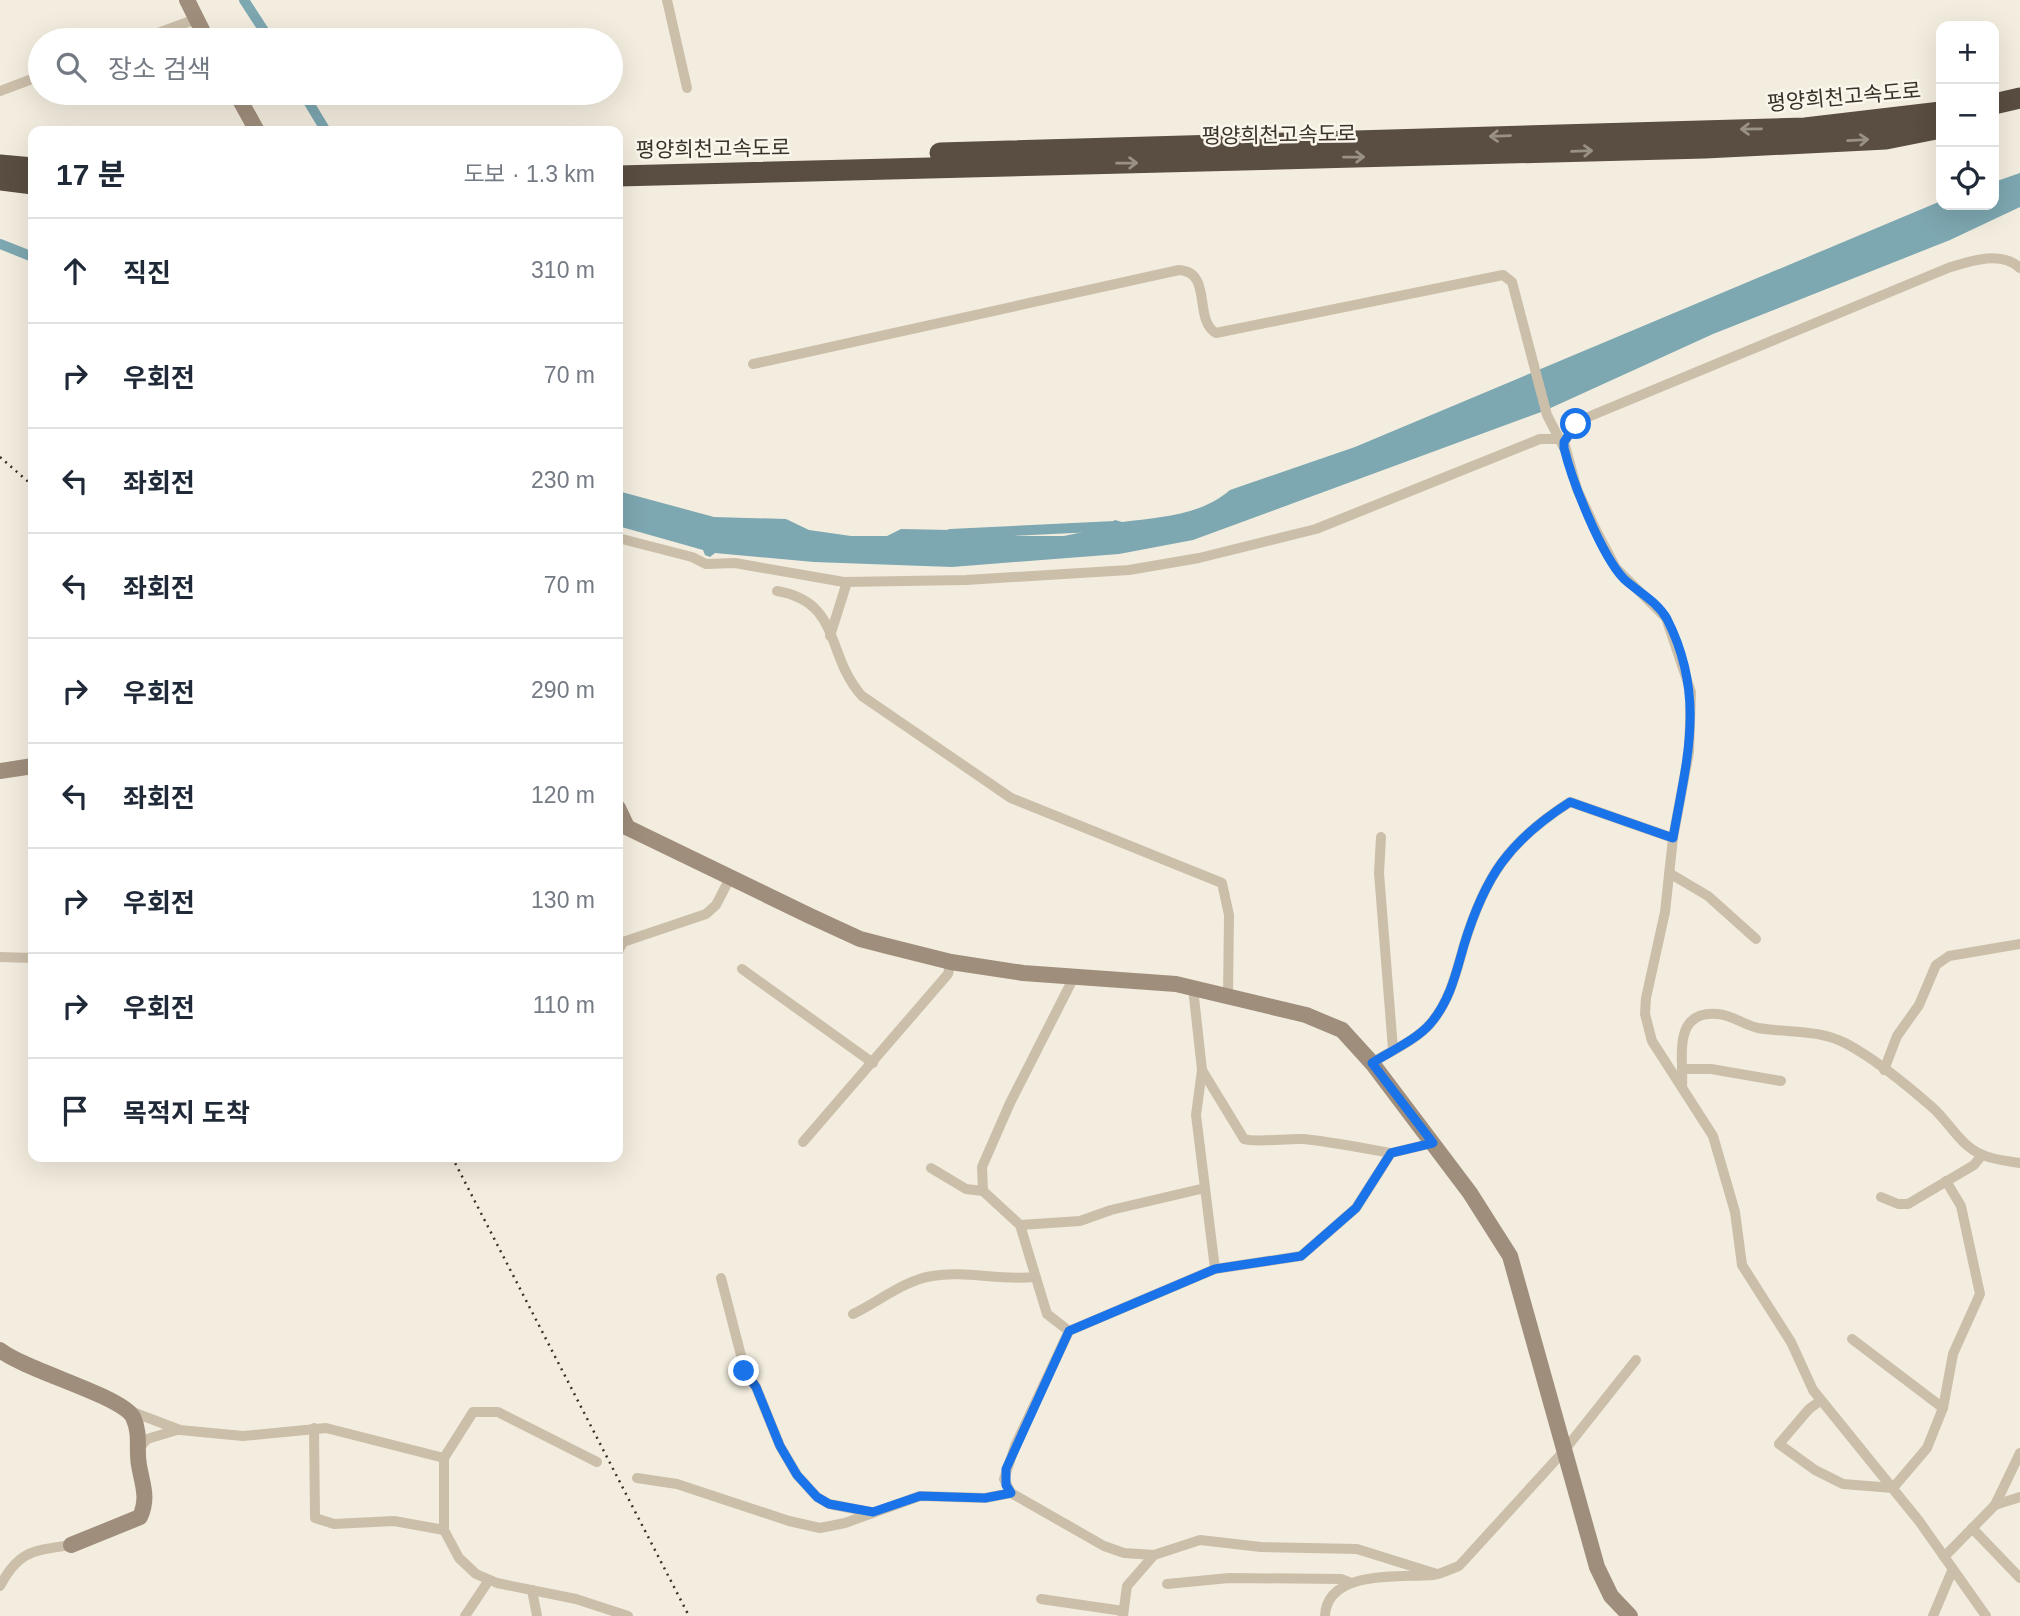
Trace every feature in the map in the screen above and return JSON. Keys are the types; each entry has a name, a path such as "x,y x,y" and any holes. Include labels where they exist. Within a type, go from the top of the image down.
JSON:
{"highway":[{"path":"1999,103 2020,98"},
{"path":"1999,116 2020,112"},
{"name":"평양희천고속도로","path":"623,163 1805,128 1936,113"},
{"name":"평양희천고속도로","path":"623,176 1691,148 1886,139 1936,129"},
{"path":"0,165 28,168"},
{"path":"0,180 28,183"}],"street":[{"path":"187,0 201,28"},
{"path":"667,0 687,88"},
{"path":"172,28 196,19"},
{"path":"0,91 28,80"},
{"path":"243,105 254,126"},
{"path":"1561,444 1572,429 1588,417 1948,268 1997,258 2010,260 2020,268"},
{"path":"753,364 1179,270 1188,271 1196,278 1209,326 1216,332 1503,275 1512,282 1547,415 1577,489 1616,568 1666,618 1691,692 1690,731 1673,838 1665,912 1650,972 1645,1014 1658,1053 1713,1136 1735,1212 1742,1265 1791,1342 1820,1401 1893,1488 1986,1616"},
{"path":"623,539 692,557 706,565 735,563 847,582 966,580 1129,570 1199,558 1316,529 1540,439 1561,444"},
{"path":"830,636 847,582"},
{"path":"777,591 810,601 821,614 847,676 862,696 1011,798 1222,883 1229,915 1228,995"},
{"path":"0,771 28,767"},
{"path":"1372,1063 1428,1027 1436,1017 1452,989 1477,905 1497,865 1535,824 1570,802 1673,838"},
{"path":"623,825 860,939 951,962 1074,978 1193,988 1228,995 1327,1022 1354,1040 1470,1193 1510,1256 1563,1452 1602,1580 1619,1608 1630,1616"},
{"path":"1381,837 1379,873 1393,1049"},
{"path":"1669,873 1708,896 1756,939"},
{"path":"623,942 706,914 716,905 730,878"},
{"path":"1884,1070 1897,1036 1919,1005 1936,965 1949,956 2020,944"},
{"path":"0,957 28,958"},
{"path":"803,1142 948,974 951,962"},
{"path":"741,969 873,1063"},
{"path":"983,1191 982,1167 1010,1103 1074,978"},
{"path":"1193,988 1202,1070 1196,1115 1215,1269"},
{"path":"1682,1087 1684,1069 1681,1040 1684,1030 1696,1018 1717,1014 1757,1028 1832,1037 1847,1044 1936,1110 1948,1129 1982,1155 2020,1163"},
{"path":"1684,1069 1711,1069 1782,1081"},
{"path":"1202,1070 1244,1139 1252,1142 1270,1138 1306,1139 1391,1153 1433,1143"},
{"path":"1391,1153 1356,1208 1301,1256 1215,1269 1069,1331 1006,1469 1006,1485 1011,1493 1104,1546 1124,1553 1154,1555 1200,1540 1261,1547 1357,1549 1437,1574"},
{"path":"1881,1196 1904,1206 1974,1166 1982,1155"},
{"path":"932,1168 966,1189 983,1191 1020,1225 1047,1314 1069,1331"},
{"path":"1893,1488 1927,1448 1943,1408 1954,1354 1980,1294 1961,1206 1946,1181"},
{"path":"1020,1225 1080,1221 1111,1210 1205,1188"},
{"path":"853,1314 929,1276 978,1275 1011,1280 1035,1277"},
{"path":"721,1278 744,1371 756,1387 780,1446 797,1475 817,1497 829,1504 873,1512"},
{"path":"1852,1339 1943,1408"},
{"path":"0,1350 26,1366 180,1430 243,1436 314,1428 334,1429 444,1458"},
{"path":"1167,1584 1229,1578 1341,1579 1351,1583 1437,1574 1459,1566 1563,1452 1636,1360"},
{"path":"1820,1401 1779,1444 1815,1470 1843,1484 1893,1488"},
{"path":"597,1462 490,1410 473,1412 444,1458 444,1530 459,1558 489,1580 576,1599 628,1616"},
{"path":"0,1586 13,1563 31,1551 71,1545 141,1517 146,1498 138,1462 136,1425 130,1411"},
{"path":"314,1428 315,1518 334,1524 394,1521 444,1530"},
{"path":"139,1449 147,1439 180,1430"},
{"path":"1944,1557 1995,1505 2020,1453"},
{"path":"637,1478 677,1484 805,1526 829,1528 920,1496 985,1498 1011,1493"},
{"path":"1995,1505 2020,1497"},
{"path":"1972,1528 2020,1578"},
{"path":"1041,1599 1123,1613 1128,1586 1154,1555"},
{"path":"1933,1616 1952,1571"},
{"path":"465,1616 489,1580"},
{"path":"1325,1616 1329,1599 1351,1583"},
{"path":"532,1590 537,1616"}],"water":[{"path":"2020,173 2020,207 1950,240 1713,334 1544,411 1193,540 1119,554 952,567 814,562 715,553 710,557 705,555 703,550 623,527 623,492 714,517 786,519 809,530 851,536 887,536 901,529 951,530 987,536 1064,536 1102,528 1115,520 1122,522 1165,517 1193,510 1218,499 1230,490 1355,447 1936,203 1936,210 1999,210 1999,180"}],"waterway":[{"path":"244,0 262,28"},
{"path":"310,105 323,126"},
{"path":"0,244 28,255"},
{"path":"950,534 1115,526"}],"railway":[{"path":"0,457 28,482"},
{"path":"455,1162 689,1616"}],"route":[{"path":"744,1371 756,1387 780,1446 797,1475 817,1497 829,1504 873,1512 932,1494 985,1498 1011,1493 1004,1479 1006,1469 1069,1331 1215,1269 1301,1256 1356,1208 1391,1153 1433,1143 1372,1063 1428,1027 1436,1017 1452,989 1477,905 1497,865 1535,824 1570,802 1673,838 1689,752 1691,692 1666,618 1649,598 1616,568 1577,489 1564,448 1564,442 1576,424"}]}
